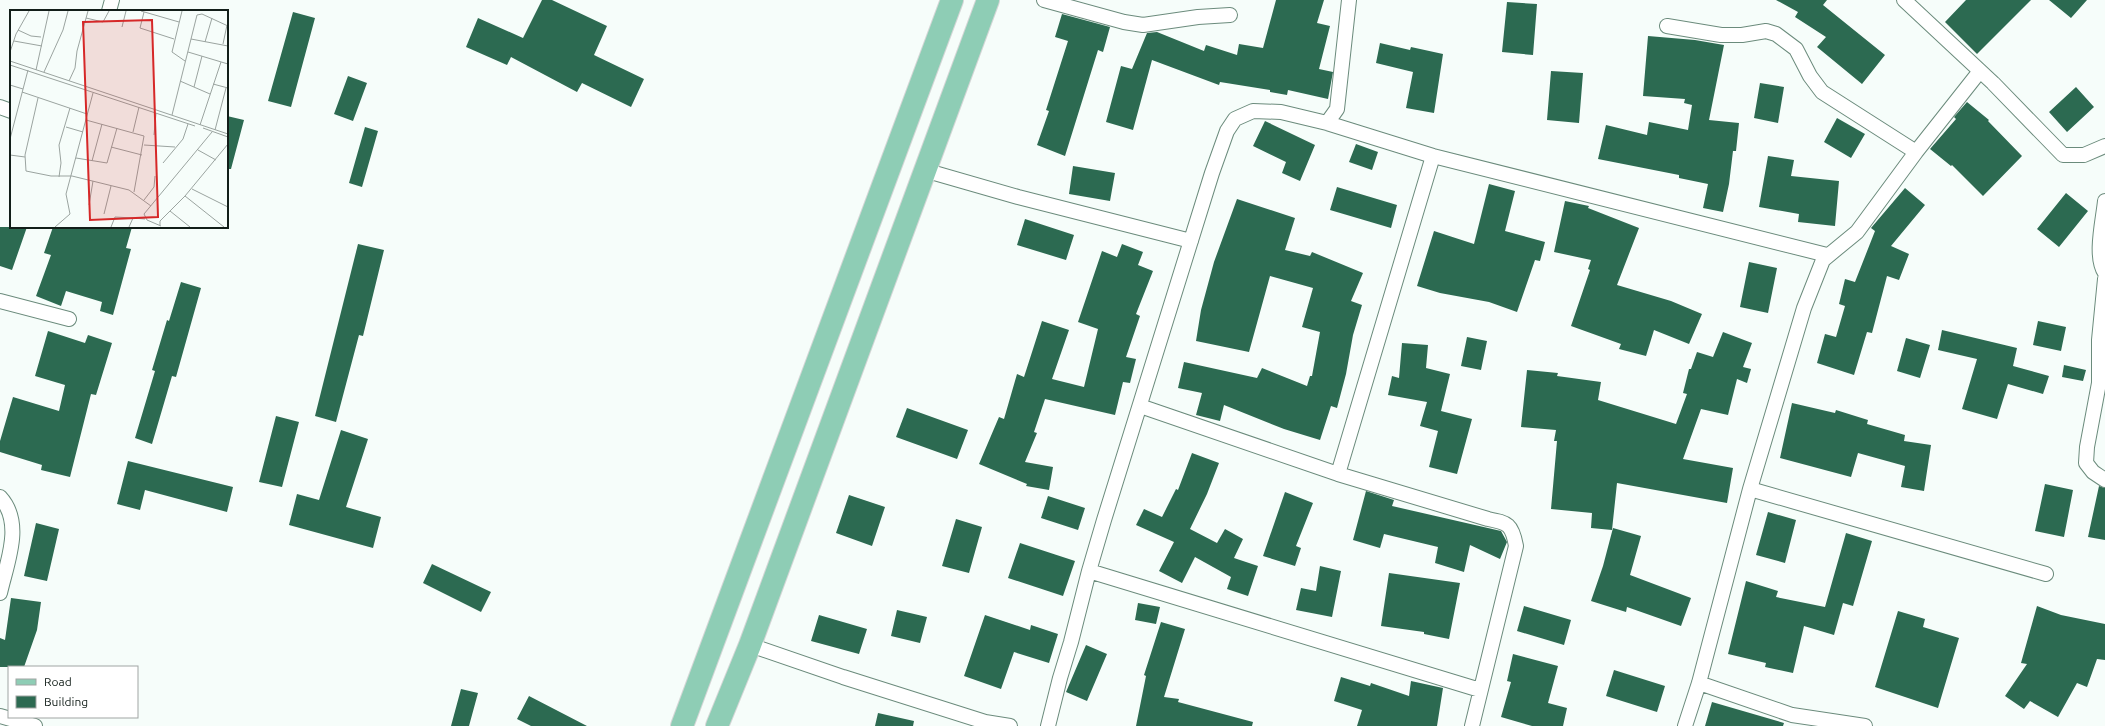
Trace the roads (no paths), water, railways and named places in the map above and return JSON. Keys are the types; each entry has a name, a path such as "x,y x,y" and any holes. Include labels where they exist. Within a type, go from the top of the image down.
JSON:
{"main road":[{"path":"682,726 952,0"},
{"path":"717,726 750,645 988,0"}],"street":[{"path":"109,10 112,0"},
{"path":"1044,0 1124,22 1143,25 1198,17 1230,15"},
{"path":"1327,123 1337,109 1349,0"},
{"path":"1904,0 1980,71 2063,155 2084,154 2105,146"},
{"path":"1668,26 1721,35 1742,35 1766,31 1776,34 1796,49 1810,76 1822,92 1916,152"},
{"path":"1685,726 1699,683 1750,489 1804,308 1823,260 1827,255 1847,242 1857,232 1916,152 1980,71"},
{"path":"0,107 10,110"},
{"path":"1048,726 1089,571 1191,241 1227,132 1235,119 1253,111 1281,112 1327,123 1433,156 1827,255"},
{"path":"1338,474 1433,156"},
{"path":"924,170 1018,197 1191,241"},
{"path":"2105,201 2100,250 2100,266 2105,273"},
{"path":"2105,279 2099,340 2099,383 2087,447 2086,463 2093,472 2105,480"},
{"path":"0,301 69,319"},
{"path":"1140,406 1338,474 1488,519 1506,522 1514,531 1516,546 1472,726"},
{"path":"1750,489 2046,574"},
{"path":"0,497 7,504 13,534 0,593"},
{"path":"1089,571 1480,690"},
{"path":"750,645 984,724 1010,726"},
{"path":"1699,683 1792,715 1865,726"},
{"path":"0,716 35,726"}]}
